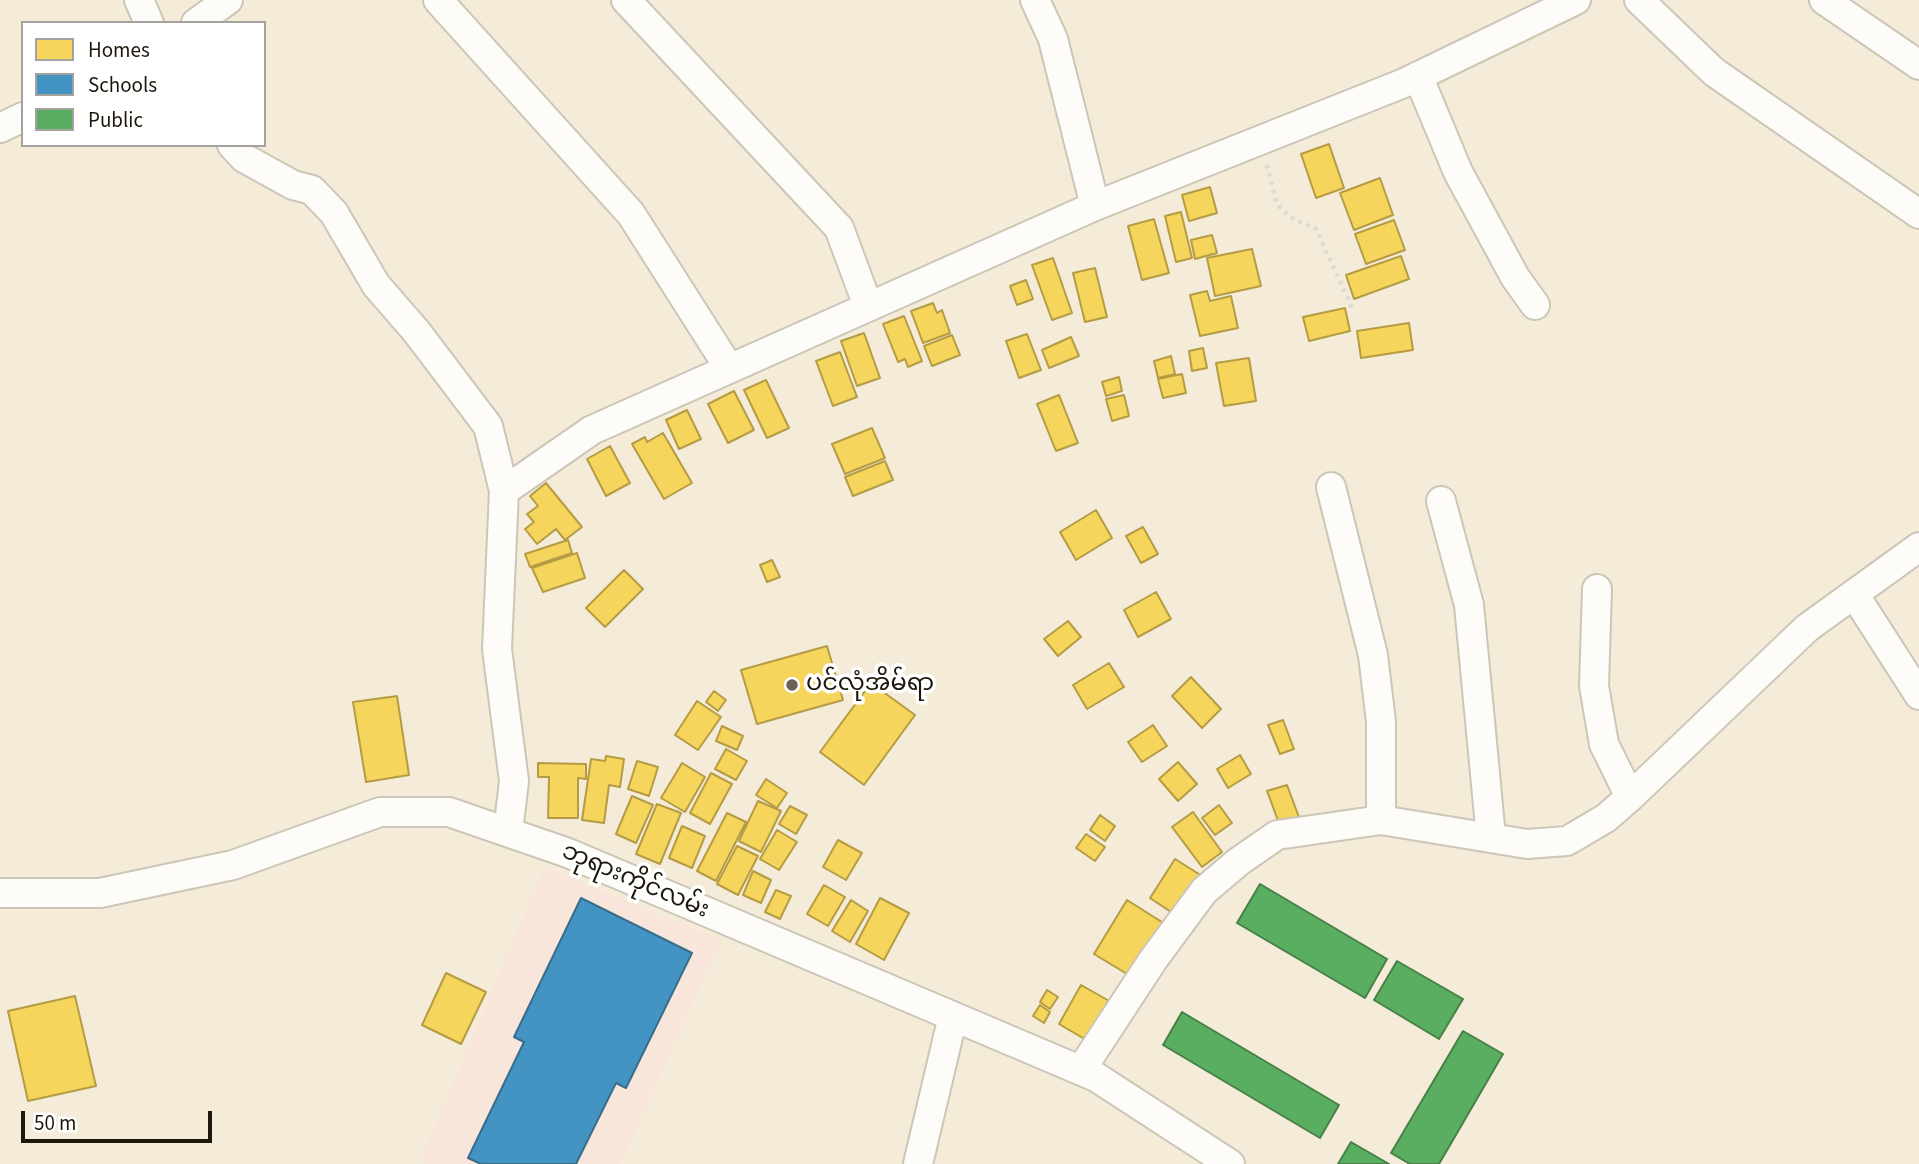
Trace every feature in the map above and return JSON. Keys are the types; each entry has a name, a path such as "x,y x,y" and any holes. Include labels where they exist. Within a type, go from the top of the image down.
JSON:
{"street":[{"path":"139,0 148,21"},
{"path":"199,21 228,0"},
{"path":"438,0 631,214 729,368"},
{"path":"626,0 839,228 868,306"},
{"path":"1035,0 1053,39 1095,206"},
{"path":"504,491 593,430 1095,206 1418,76 1576,0"},
{"path":"1639,0 1714,72 1919,214"},
{"path":"1824,0 1919,65"},
{"path":"1418,76 1458,172 1515,277 1535,305"},
{"path":"0,128 21,118"},
{"path":"234,147 244,158 284,180 312,190 334,213 376,285 416,331 488,426 504,491 497,649 514,781 508,832"},
{"path":"1331,487 1373,655 1381,722 1381,820"},
{"path":"1441,501 1469,605 1491,837"},
{"path":"1081,1070 1153,960 1197,901 1238,862 1277,835 1381,820 1527,844 1567,841 1606,818 1630,797 1807,628 1919,547"},
{"path":"1597,589 1594,686 1604,744 1630,797"},
{"path":"1854,594 1919,695"},
{"name":"ဘုရားကိုင်လမ်း","path":"0,893 100,893 233,865 380,812 449,812 568,853 1081,1070 1230,1164"},
{"path":"918,1164 953,1016"}],"path":[{"path":"1261,140 1277,204 1290,217 1316,229 1354,312"}],"shaded area":[{"path":"544,867 721,940 621,1164 427,1164 420,1161"}],"building: Homes":[{"path":"1329,144 1344,188 1316,198 1301,154"},
{"path":"1380,178 1393,215 1354,230 1340,193"},
{"path":"1210,187 1217,213 1189,221 1182,195"},
{"path":"1181,212 1192,258 1176,262 1165,216"},
{"path":"1154,219 1169,273 1142,280 1128,226"},
{"path":"1394,220 1405,250 1366,264 1355,234"},
{"path":"1212,235 1217,253 1195,259 1191,240"},
{"path":"1252,249 1261,286 1215,296 1207,258"},
{"path":"1401,256 1409,279 1354,299 1346,275"},
{"path":"1053,258 1072,313 1052,320 1032,265"},
{"path":"1095,268 1107,317 1085,322 1073,273"},
{"path":"1026,280 1033,299 1017,305 1010,286"},
{"path":"1207,291 1210,301 1231,296 1238,328 1200,336 1190,295"},
{"path":"933,303 937,313 942,310 950,333 923,343 911,311"},
{"path":"1345,308 1350,331 1309,341 1303,317"},
{"path":"904,316 922,361 908,367 905,359 898,362 883,324"},
{"path":"1409,323 1413,350 1361,358 1357,331"},
{"path":"864,333 880,378 857,386 841,341"},
{"path":"1027,334 1041,370 1019,378 1006,341"},
{"path":"952,335 960,355 932,366 924,346"},
{"path":"1071,337 1079,356 1049,368 1042,350"},
{"path":"1203,348 1207,368 1192,371 1189,351"},
{"path":"840,352 857,397 833,406 816,361"},
{"path":"1171,356 1175,374 1158,378 1154,361"},
{"path":"1249,358 1256,401 1224,406 1216,363"},
{"path":"1182,374 1186,393 1163,398 1158,379"},
{"path":"1119,377 1122,391 1106,396 1102,382"},
{"path":"766,380 789,428 767,438 744,390"},
{"path":"734,391 754,430 728,443 708,404"},
{"path":"1059,395 1078,443 1056,451 1037,404"},
{"path":"1124,395 1129,416 1112,421 1106,399"},
{"path":"687,410 701,439 679,449 666,420"},
{"path":"872,428 885,458 845,474 832,444"},
{"path":"663,433 692,483 664,499 632,444 645,437 647,442"},
{"path":"610,446 630,483 606,496 587,459"},
{"path":"885,461 893,480 853,496 845,477"},
{"path":"546,483 582,527 565,540 556,529 537,544 525,529 534,522 527,514 538,506 530,496"},
{"path":"1096,510 1112,538 1076,560 1060,532"},
{"path":"1143,527 1158,554 1141,563 1126,536"},
{"path":"568,540 572,553 530,567 525,554"},
{"path":"577,553 585,578 543,592 532,568"},
{"path":"772,560 780,577 767,582 760,565"},
{"path":"624,570 643,589 605,627 586,608"},
{"path":"1156,592 1171,619 1138,637 1124,610"},
{"path":"1068,621 1081,637 1058,656 1044,639"},
{"name":"ပင်လုံအိမ်ရာ","path":"827,646 843,700 757,724 741,670"},
{"path":"1109,663 1124,687 1087,709 1073,685"},
{"path":"1191,677 1221,709 1202,728 1172,696"},
{"name":"ပင်လုံအိမ်ရာ","path":"871,683 915,715 864,785 820,752"},
{"path":"714,691 726,700 718,711 706,702"},
{"path":"397,696 409,775 366,782 353,702"},
{"path":"697,701 721,717 698,750 675,735"},
{"path":"1283,720 1294,749 1280,754 1268,725"},
{"path":"1153,725 1167,746 1142,762 1128,742"},
{"path":"722,726 743,736 737,750 716,741"},
{"path":"726,749 747,761 736,780 715,769"},
{"path":"1240,755 1251,774 1228,788 1217,769"},
{"path":"606,756 624,759 620,787 609,785 604,823 582,820 591,759 605,761"},
{"path":"637,761 658,767 649,796 628,789"},
{"path":"1178,762 1197,784 1178,801 1159,779"},
{"path":"538,763 586,764 586,779 578,778 578,818 548,818 549,777 538,777"},
{"path":"682,763 705,777 685,812 661,798"},
{"path":"711,773 732,784 710,824 690,813"},
{"path":"766,779 787,793 777,808 756,795"},
{"path":"1287,785 1300,820 1280,826 1267,791"},
{"path":"632,796 653,805 636,843 616,834"},
{"path":"758,801 781,811 761,852 739,841"},
{"path":"657,804 681,813 660,864 636,854"},
{"path":"1219,805 1232,823 1215,835 1202,818"},
{"path":"790,806 807,815 796,834 779,824"},
{"path":"1193,812 1222,852 1202,867 1172,827"},
{"path":"727,813 746,822 716,881 697,871"},
{"path":"1100,815 1115,826 1105,841 1090,830"},
{"path":"682,826 705,836 692,868 669,858"},
{"path":"777,830 797,842 779,870 760,859"},
{"path":"1086,834 1105,847 1095,861 1076,848"},
{"path":"838,840 862,853 846,880 823,867"},
{"path":"737,846 758,856 738,895 717,884"},
{"path":"1175,859 1202,876 1177,916 1150,898"},
{"path":"753,871 771,880 761,903 743,895"},
{"path":"824,885 845,897 828,926 807,914"},
{"path":"776,890 791,896 780,919 765,912"},
{"path":"880,898 909,913 884,960 856,944"},
{"path":"851,900 868,911 850,942 832,931"},
{"path":"1127,900 1165,924 1132,977 1094,954"},
{"path":"446,973 486,992 461,1044 422,1025"},
{"path":"1081,985 1111,1002 1088,1041 1059,1024"},
{"path":"1047,990 1058,997 1050,1009 1040,1002"},
{"path":"75,996 96,1086 28,1101 8,1011"},
{"path":"1040,1005 1050,1012 1044,1023 1033,1016"}],"building: Schools":[{"path":"581,898 692,953 626,1088 616,1083 576,1164 481,1164 468,1158 524,1042 514,1037"}],"building: Public":[{"path":"1260,884 1387,959 1365,998 1237,923"},
{"path":"1397,961 1463,999 1439,1039 1374,1000"},
{"path":"1182,1012 1339,1105 1320,1138 1163,1045"},
{"path":"1463,1031 1503,1054 1439,1164 1410,1164 1391,1153"},
{"path":"1351,1142 1389,1164 1338,1164"}],"place":[{"name":"ပင်လုံအိမ်ရာ","path":"792,685"}]}
